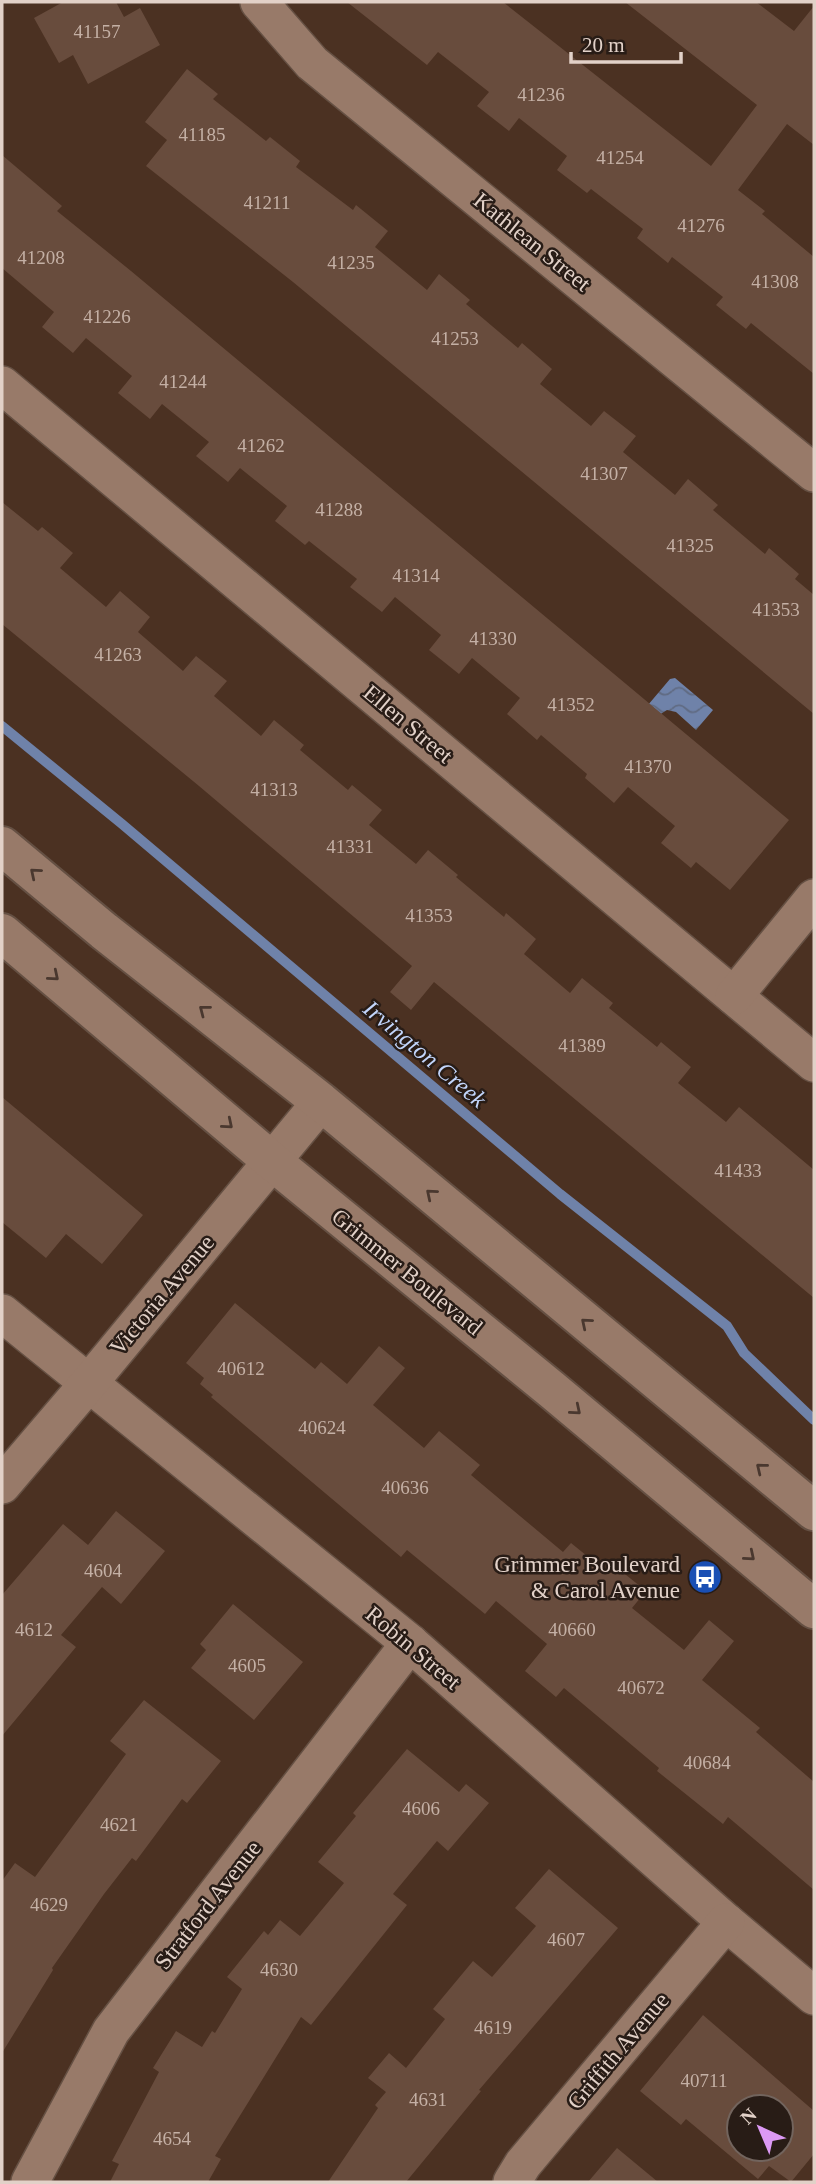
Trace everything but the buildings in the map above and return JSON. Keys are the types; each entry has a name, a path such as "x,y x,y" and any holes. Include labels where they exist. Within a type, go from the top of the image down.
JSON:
{"main road":[{"path":"2,846 104,931 321,1102 814,1511"},
{"name":"Grimmer Boulevard","path":"2,933 273,1162 810,1596"}],"street":[{"name":"Kathlean Street","path":"259,2 312,63 814,473"},
{"name":"Ellen Street","path":"2,385 814,1063"},
{"path":"734,996 814,898"},
{"name":"Victoria Avenue","path":"2,1485 321,1102"},
{"name":"Robin Street","path":"2,1312 410,1643 726,1922 814,1996"},
{"name":"Stratford Avenue","path":"30,2182 111,2031 410,1643"},
{"name":"Griffith Avenue","path":"512,2182 523,2164 726,1922"}],"water":[{"path":"675,678 713,710 696,730 676,712 667,710 659,715 648,705 670,679"}],"waterway":[{"name":"Irvington Creek","path":"2,726 560,1194 727,1326 744,1353 814,1420"}],"place":[{"name":"Grimmer Boulevard & Carol Avenue","path":"705,1577"}]}
